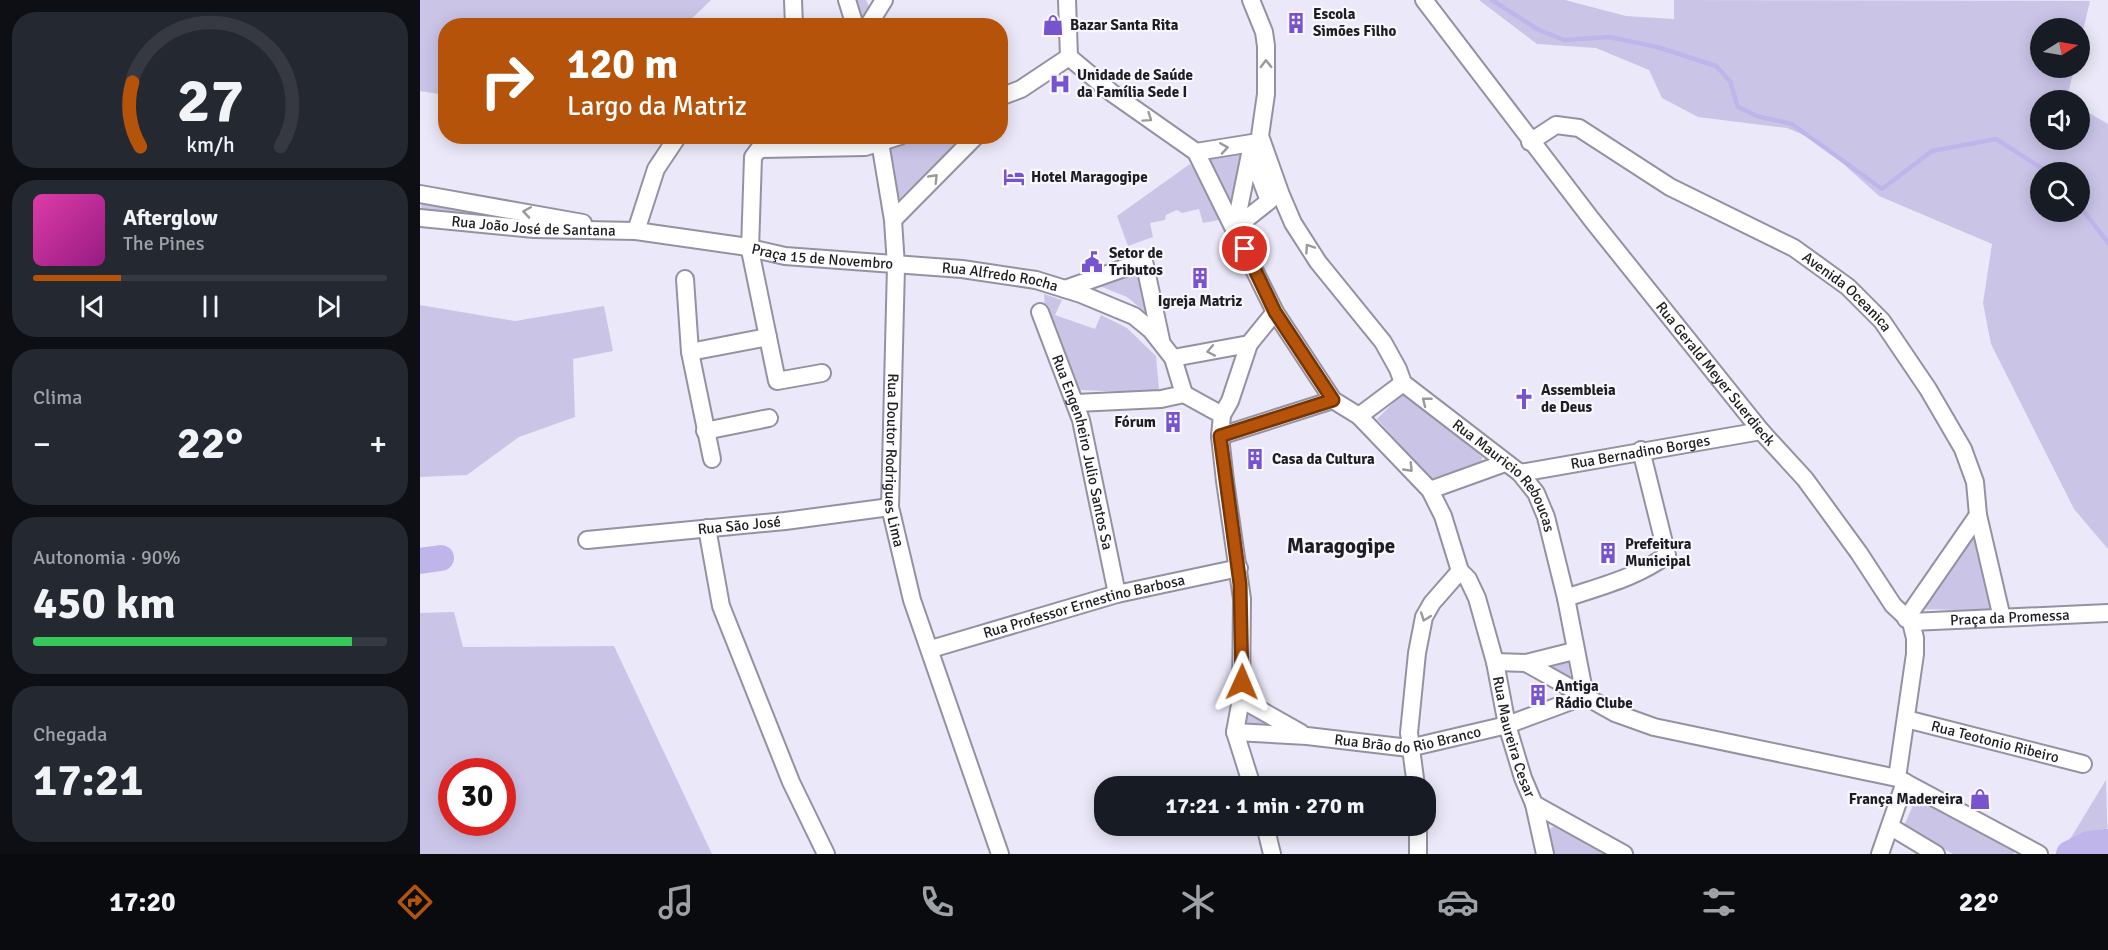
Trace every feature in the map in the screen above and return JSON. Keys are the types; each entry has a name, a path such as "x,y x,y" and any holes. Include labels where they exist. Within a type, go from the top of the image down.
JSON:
{"street":[{"path":"793,0 794,18"},
{"path":"847,0 853,18"},
{"path":"1067,0 1069,57 1112,93 1196,152 1275,312 1333,400 1220,436"},
{"name":"Rua Mauricio Reboucas","path":"1251,0 1264,32 1267,59 1266,94 1254,143 1293,223 1330,279 1383,342 1403,383 1520,474 1536,492 1546,517 1566,598 1574,651 1585,696"},
{"name":"Rua Gerald Meyer Suerdieck","path":"1424,0 1530,142 1761,431 1805,479 1859,553 1893,605 1909,620"},
{"path":"872,18 879,2"},
{"path":"1008,102 1021,89 1069,57"},
{"path":"1008,94 1021,89"},
{"name":"Avenida Oceanica","path":"1530,142 1556,125 1579,128 1670,187 1794,248 1848,287 1893,335 1955,432 1975,482 1978,515 2002,618"},
{"path":"1196,152 1254,143"},
{"path":"1235,228 1254,143"},
{"path":"1235,228 1269,201 1254,143"},
{"path":"636,231 656,169 673,144"},
{"name":"Praça 15 de Novembro","path":"820,144 759,148 755,152 750,250 896,266 893,220 881,144"},
{"path":"893,220 968,144"},
{"name":"Rua João José de Santana","path":"420,194 549,215 604,231"},
{"name":"Rua João José de Santana","path":"420,218 534,229 604,231"},
{"path":"604,231 636,231 741,246 750,250 777,381 822,373"},
{"path":"1065,289 1144,261 1162,344"},
{"name":"Rua Alfredo Rocha","path":"896,266 962,269 1036,280 1065,289 1134,316 1151,330 1173,358"},
{"name":"Rua Doutor Rodrigues Lima","path":"896,266 890,507 907,582 1000,854"},
{"path":"685,279 690,351 712,459"},
{"name":"Rua Engenheiro Julio Santos Sa","path":"1040,312 1076,404 1085,435 1117,594"},
{"path":"1249,776 1235,732 1241,699 1242,609 1239,568 1220,436 1222,415 1230,401 1249,344 1275,312"},
{"path":"690,351 768,337"},
{"path":"1184,394 1173,358 1249,344"},
{"path":"1359,416 1403,383"},
{"path":"1076,404 1161,399 1184,394 1222,415"},
{"name":"Rua Maureira Cesar","path":"1333,400 1359,416 1430,490 1443,516 1460,571 1468,579 1477,598 1495,662 1507,725 1523,778 1534,804 1624,854"},
{"path":"705,431 769,418"},
{"name":"Rua Bernadino Borges","path":"1520,474 1641,450 1761,431"},
{"path":"1566,598 1622,579 1655,564 1667,555 1641,450"},
{"path":"1430,490 1505,463"},
{"name":"Rua São José","path":"587,540 784,521 890,507"},
{"path":"1879,852 1891,828 1901,780 1915,654 1915,638 1909,620 1978,515"},
{"path":"707,528 721,606 791,782 826,854"},
{"name":"Rua Professor Ernestino Barbosa","path":"931,649 1117,594 1239,568"},
{"path":"1414,776 1409,748 1417,653 1424,617 1432,603 1460,571"},
{"name":"Praça da Promessa","path":"1909,620 2108,613"},
{"path":"1495,662 1526,663 1574,651"},
{"path":"1526,663 1616,713 1654,728 1901,780 2034,850"},
{"name":"Rua Brão do Rio Branco","path":"1235,732 1307,736 1409,748 1507,725 1585,696"},
{"name":"Rua Brão do Rio Branco","path":"1241,699 1307,736"},
{"name":"Rua Teotonio Ribeiro","path":"1906,719 2082,764"},
{"path":"1534,804 1545,854"},
{"path":"1891,828 1936,854"},
{"path":"1268,836 1272,854"},
{"path":"1418,836 1418,854"}],"shaded area":[{"path":"420,0 711,0 692,18 438,18 438,94 420,91"},
{"path":"853,0 866,0 871,11 866,18 858,18"},
{"path":"1479,0 1565,0 1626,16 1674,19 1674,0 2090,1 2086,18 2030,18 2030,78 2072,78 2069,90 2030,90 2030,150 2090,150 2090,113 2108,124 2108,549 2074,509 1991,344 1983,303 1992,244 1879,196 1818,141 1787,128 1698,117 1662,98 1649,70 1596,48 1537,44"},
{"path":"902,144 958,144 899,199 889,149"},
{"path":"1243,150 1232,203 1231,203 1208,158"},
{"path":"1190,164 1207,186 1224,219 1203,223 1199,209 1182,213 1177,210 1166,215 1165,220 1150,223 1153,237 1128,246 1117,216"},
{"path":"423,199 551,225 420,210"},
{"path":"1139,267 1150,316 1127,297 1097,285"},
{"path":"1044,294 1062,300 1055,315 1095,329 1101,315 1127,328 1156,356 1159,389 1157,393 1078,390 1045,311"},
{"path":"420,305 515,321 604,306 613,351 573,359 575,417 519,437 467,475 420,477"},
{"path":"1404,392 1482,457 1482,461 1434,478 1429,477 1377,419"},
{"path":"1975,530 1993,611 1920,609"},
{"path":"454,612 463,647 614,646 712,854 420,854 420,613"},
{"path":"1568,660 1571,679 1546,666"},
{"path":"1249,712 1269,722 1271,726 1243,724"},
{"path":"2106,780 2108,854 2074,854 2067,844"},
{"path":"1916,798 2015,851 2013,854 1953,854 1904,826"},
{"path":"1552,827 1556,827 1605,854 1555,854 1548,832"}],"waterway":[{"path":"1492,0 1537,29 1564,40 1609,37 1657,47 1716,66 1730,81 1738,107 1757,116 1792,124 1882,189 1932,151 1996,139 2032,162"},
{"path":"2090,219 2108,243"},
{"path":"420,561 441,558"},
{"path":"2069,854 2089,844 2108,842"}],"place":[{"name":"Escola Simões Filho","path":"1296,23"},
{"name":"Bazar Santa Rita","path":"1053,25"},
{"name":"Unidade de Saúde da Família Sede I","path":"1060,84"},
{"name":"Hotel Maragogipe","path":"1014,177"},
{"name":"Setor de Tributos","path":"1092,262"},
{"name":"Igreja Matriz","path":"1200,278"},
{"name":"Assembleia de Deus","path":"1524,399"},
{"name":"Fórum","path":"1173,422"},
{"name":"Casa da Cultura","path":"1255,459"},
{"name":"Prefeitura Municipal","path":"1608,553"},
{"name":"Antiga Rádio Clube","path":"1538,695"},
{"name":"França Madereira","path":"1980,799"}],"district":[{"name":"Maragogipe","path":"1341,546"}],"route":[{"path":"1242,682 1242,599 1220,436 1333,400 1275,312 1245,249"}]}
